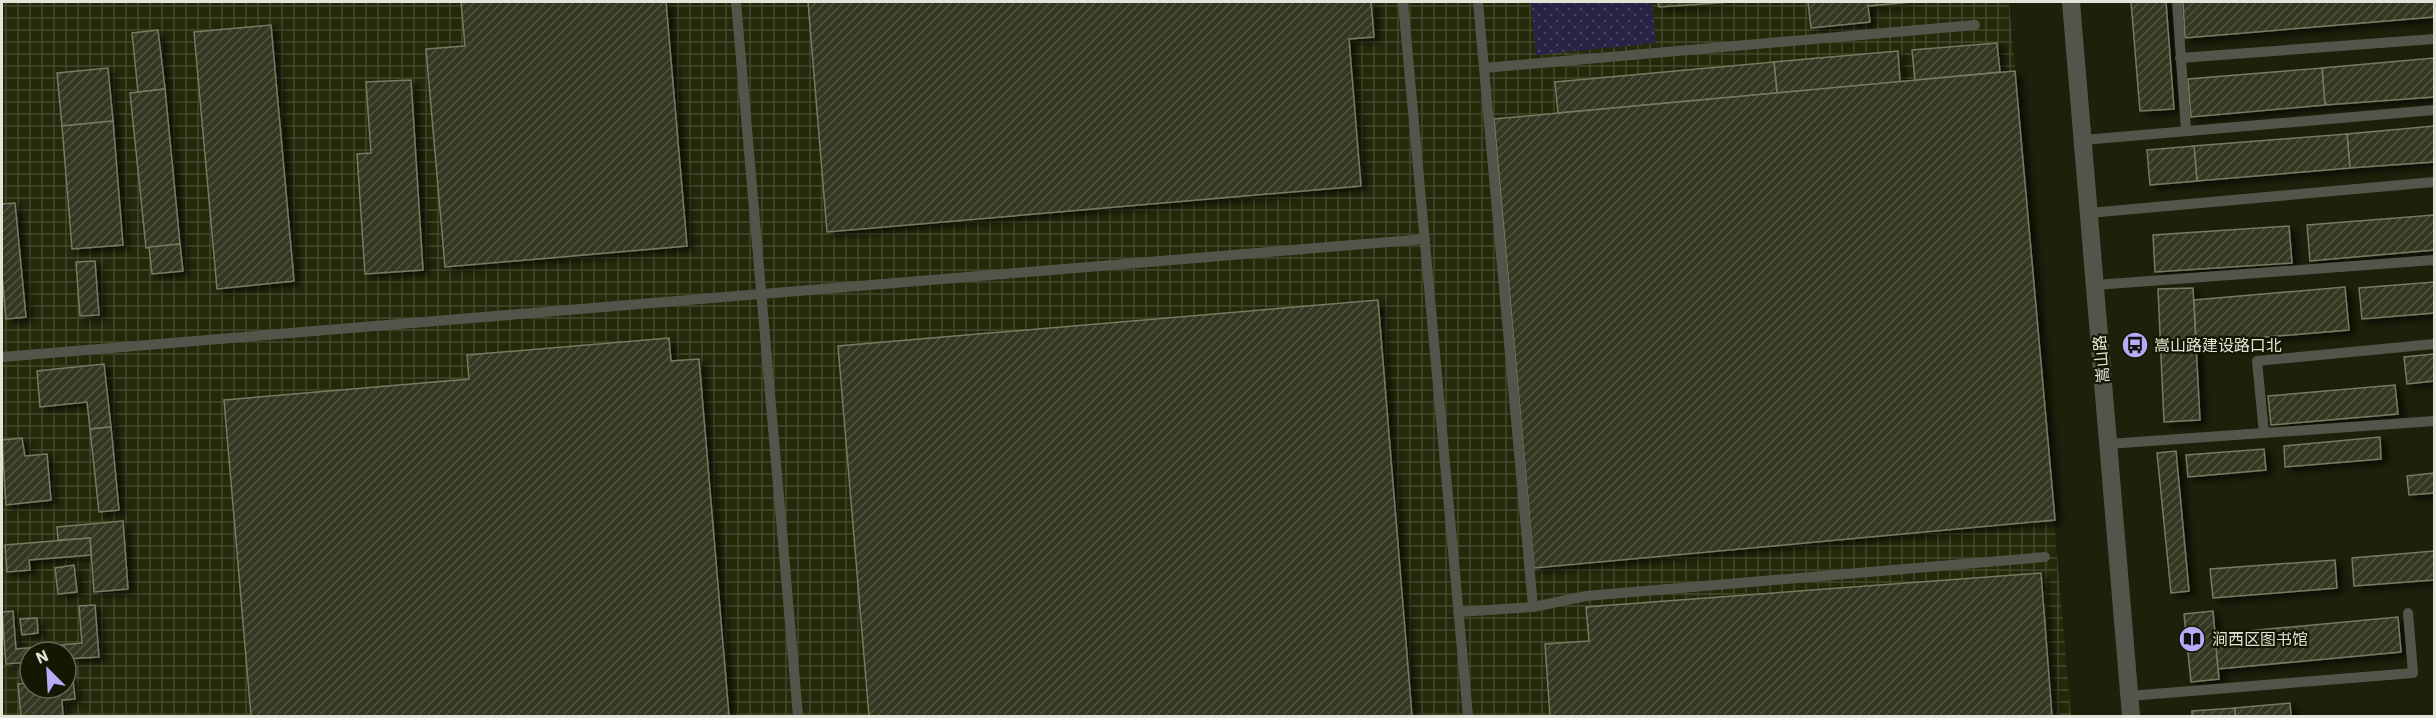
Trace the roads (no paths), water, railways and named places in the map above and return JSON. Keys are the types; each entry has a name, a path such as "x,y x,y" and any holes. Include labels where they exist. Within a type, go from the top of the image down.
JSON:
{"street":[{"name":"嵩山路","path":"2071,2 2088,139"},
{"name":"嵩山路","path":"2082,2 2094,213 2135,696 2142,717"},
{"name":"嵩山路","path":"2131,717 2135,696"}],"lane":[{"path":"736,2 798,717"},
{"path":"1403,2 1468,717"},
{"path":"1478,2 1533,608"},
{"path":"2176,2 2186,131"},
{"path":"1484,68 1975,25"},
{"path":"2181,58 2434,39"},
{"path":"2088,139 2434,110"},
{"path":"2094,213 2434,182"},
{"path":"2,357 1425,239"},
{"path":"2100,284 2434,260"},
{"path":"2264,433 2257,361 2434,344"},
{"path":"2114,443 2434,421"},
{"path":"1458,612 1533,608 1586,596 2045,557"},
{"path":"2135,696 2413,673 2408,613"}],"place":[{"name":"嵩山路建设路口北","path":"2135,345"},
{"name":"涧西区图书馆","path":"2192,639"}]}
